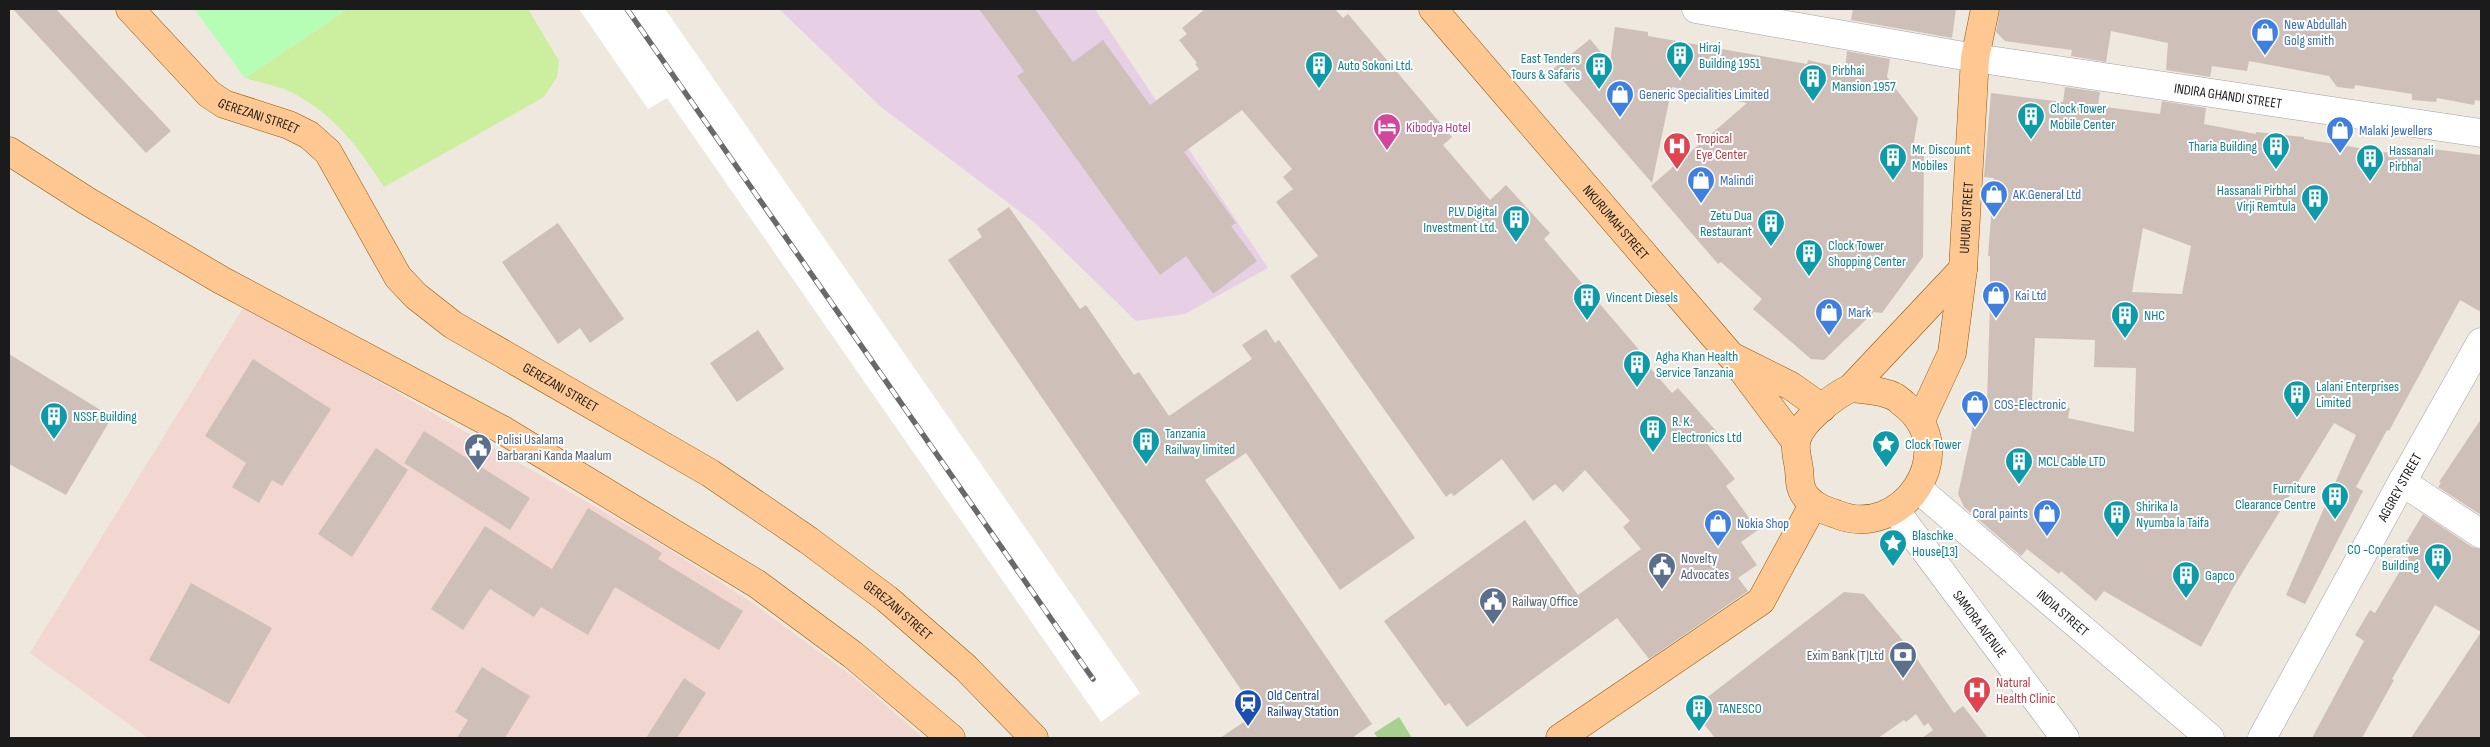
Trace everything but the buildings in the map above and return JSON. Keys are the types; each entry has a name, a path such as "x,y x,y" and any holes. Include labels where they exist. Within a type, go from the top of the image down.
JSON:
{"main road":[{"name":"GEREZANI STREET","path":"130,9 209,94 224,104 289,125 309,135 328,152 398,277 416,296 453,325 710,473 808,540 886,599 966,668 1034,738"},
{"name":"NKURUMAH STREET","path":"1433,9 1731,356 1791,386 1822,408"},
{"name":"UHURU STREET","path":"1921,420 1952,353 1963,269 1975,58 1985,9"},
{"path":"9,151 79,196 221,280 501,429 758,584 853,654 951,738"},
{"path":"1796,442 1808,421 1842,392 1852,388 1963,269"},
{"path":"1731,356 1796,442 1801,491 1813,505 1844,518 1861,520 1879,517 1895,510 1917,488 1926,470 1929,451 1921,420 1893,396 1852,388"},
{"path":"1560,738 1761,601 1813,505"}],"street":[{"name":"INDIRA GHANDI STREET","path":"1696,9 1975,58 2481,133"},
{"name":"AGGREY STREET","path":"2262,738 2481,342"},
{"path":"2402,482 2481,534"},
{"name":"INDIA STREET","path":"1917,488 2210,738"},
{"name":"SAMORA AVENUE","path":"1895,510 2066,738"}],"shaded area":[{"path":"779,9 1095,9 1268,268 1185,314 1136,321 1035,223 881,107"},
{"path":"245,305 667,548 751,602 856,679 923,738 148,738 30,653"}],"green space":[{"path":"194,9 348,9 245,78"},
{"path":"348,9 528,9 559,61 557,77 544,97 384,187 355,146 334,122 322,112 293,93 276,86 245,78"},
{"path":"1399,717 1412,738 1378,738 1374,733"}],"pier":[{"path":"579,9 665,9 1140,693 1101,722 667,98 648,109"}],"railway":[{"path":"627,9 1093,679"}],"place":[{"name":"New Abdullah Golg smith","path":"2265,56"},
{"name":"Hiraj Building 1951","path":"1680,79"},
{"name":"Auto Sokoni Ltd.","path":"1319,89"},
{"name":"East Tenders Tours & Safaris","path":"1599,90"},
{"name":"Pirbhai Mansion 1957","path":"1813,102"},
{"name":"Generic Specialities Limited","path":"1620,118"},
{"name":"Clock Tower Mobile Center","path":"2031,140"},
{"name":"Kibodya Hotel","path":"1387,151"},
{"name":"Malaki Jewellers","path":"2340,154"},
{"name":"Tropical Eye Center","path":"1677,170"},
{"name":"Tharia Building","path":"2276,170"},
{"name":"Mr. Discount Mobiles","path":"1893,181"},
{"name":"Hassanali Pirbhal","path":"2370,182"},
{"name":"Malindi","path":"1701,204"},
{"name":"AK.General Ltd","path":"1994,218"},
{"name":"Hassanali Pirbhal Virji Remtula","path":"2315,222"},
{"name":"PLV Digital Investment Ltd.","path":"1516,243"},
{"name":"Zetu Dua Restaurant","path":"1771,247"},
{"name":"Clock Tower Shopping Center","path":"1809,277"},
{"name":"Kai Ltd","path":"1996,319"},
{"name":"Vincent Diesels","path":"1587,321"},
{"name":"Mark","path":"1829,336"},
{"name":"NHC","path":"2125,339"},
{"name":"Agha Khan Health Service Tanzania","path":"1637,388"},
{"name":"Lalani Enterprises Limited","path":"2297,418"},
{"name":"COS-Electronic","path":"1975,428"},
{"name":"NSSF Building","path":"54,440"},
{"name":"R. K. Electronics Ltd","path":"1653,453"},
{"name":"Tanzania Railway limited","path":"1146,465"},
{"name":"Clock Tower","path":"1886,468"},
{"name":"Polisi Usalama Barbarani Kanda Maalum","path":"478,471"},
{"name":"MCL Cable LTD","path":"2019,485"},
{"name":"Furniture Clearance Centre","path":"2335,520"},
{"name":"Coral paints","path":"2047,537"},
{"name":"Shirika la Nyumba la Taifa","path":"2117,538"},
{"name":"Nokia Shop","path":"1718,547"},
{"name":"Blaschke House[13]","path":"1893,567"},
{"name":"CO -Coperative Building","path":"2438,581"},
{"name":"Novelty Advocates","path":"1662,590"},
{"name":"Gapco","path":"2186,599"},
{"name":"Railway Office","path":"1493,625"},
{"name":"Exim Bank (T)Ltd","path":"1903,679"},
{"name":"Natural Health Clinic","path":"1977,714"},
{"name":"Old Central Railway Station","path":"1248,727"},
{"name":"TANESCO","path":"1699,732"}]}
